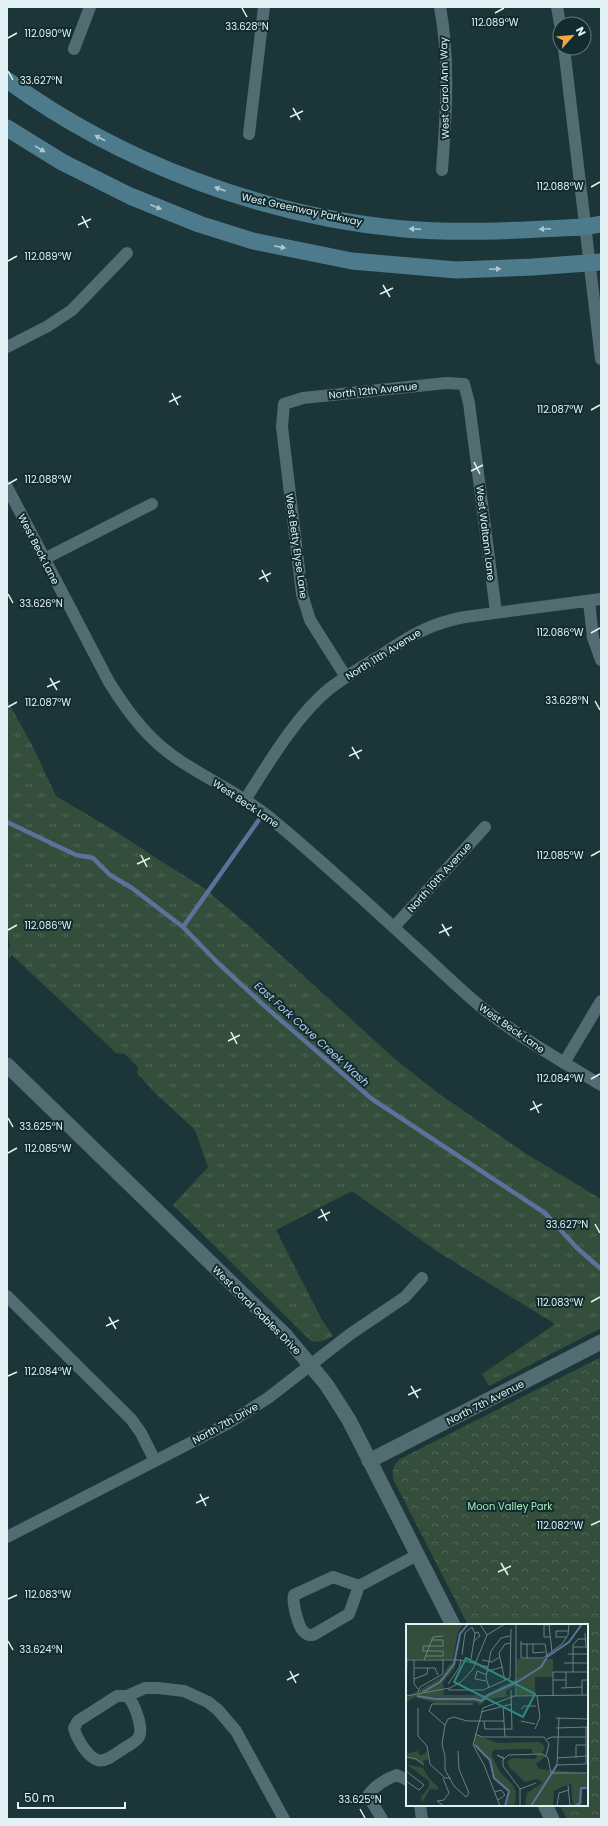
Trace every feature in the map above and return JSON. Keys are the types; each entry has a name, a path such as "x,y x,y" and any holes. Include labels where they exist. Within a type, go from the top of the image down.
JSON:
{"main road":[{"name":"West Greenway Parkway","path":"7,80 36,101 82,129 151,163 235,194 276,206 404,229 470,232 584,227 601,224"},
{"path":"7,128 62,162 130,196 199,224 253,241 352,260 456,270 595,263"}],"street":[{"path":"74,49 90,7"},
{"path":"249,134 264,7"},
{"name":"West Carol Ann Way","path":"440,7 443,32 445,83 442,170"},
{"path":"565,56 584,227 595,263 601,359"},
{"path":"7,347 48,326 72,310 127,253"},
{"name":"North 12th Avenue","path":"284,404 302,398 446,383 464,384"},
{"name":"West Waltann Lane","path":"464,384 469,403 496,612"},
{"name":"West Betty Elyse Lane","path":"284,404 282,427 302,594 310,620 346,677"},
{"name":"West Beck Lane","path":"7,487 106,676 128,712 153,740 181,762 245,800 289,833 479,1005 501,1022 601,1085"},
{"path":"44,559 152,504"},
{"name":"North 11th Avenue","path":"245,800 296,724 323,695 346,677 416,632 447,620 496,612 601,599"},
{"path":"588,601 593,638 601,660"},
{"name":"North 10th Avenue","path":"394,927 485,827"},
{"path":"564,1063 601,1001"},
{"name":"West Coral Gables Drive","path":"7,1065 286,1336 311,1366 338,1403 452,1624"},
{"name":"North 7th Drive","path":"7,1537 248,1412 311,1366 349,1335 405,1297 422,1278"},
{"path":"7,1296 131,1419 141,1433 155,1461"},
{"name":"North 7th Avenue","path":"369,1461 601,1342"},
{"path":"359,1586 333,1577 323,1580 294,1595 292,1602 302,1631 313,1635 349,1614 359,1586 417,1555"},
{"path":"127,1696 132,1701 140,1726 138,1739 106,1760 97,1761 90,1757 75,1734 74,1728 78,1721 117,1696 127,1696 144,1688 169,1688 184,1691 208,1702 218,1710 236,1731 284,1819"},
{"path":"382,1819 372,1804 369,1794 374,1788 397,1775 406,1780"},
{"path":"420,1806 422,1819"},
{"path":"546,1806 552,1819"}],"green space":[{"path":"7,700 32,745 56,796 118,833 204,888 250,927 395,1059 438,1093 525,1153 601,1199 601,1328 489,1386 482,1374 555,1324 438,1252 352,1191 276,1230 322,1320 333,1336 322,1341 311,1341 173,1205 208,1167 195,1130 153,1091 137,1073 138,1067 125,1054 116,1053 12,955 9,959 8,950 10,947 7,928"},
{"name":"Moon Valley Park","path":"601,1357 601,1819 567,1819 560,1806 588,1806 588,1624 467,1624 394,1481 394,1466 400,1459"},
{"path":"601,1564 601,1589 590,1569"}],"waterway":[{"path":"183,927 263,814"},
{"name":"East Fork Cave Creek Wash","path":"7,822 76,855 93,858 110,875 132,888 183,927 217,962 269,1010 372,1099 545,1213 577,1248 601,1269"}]}
